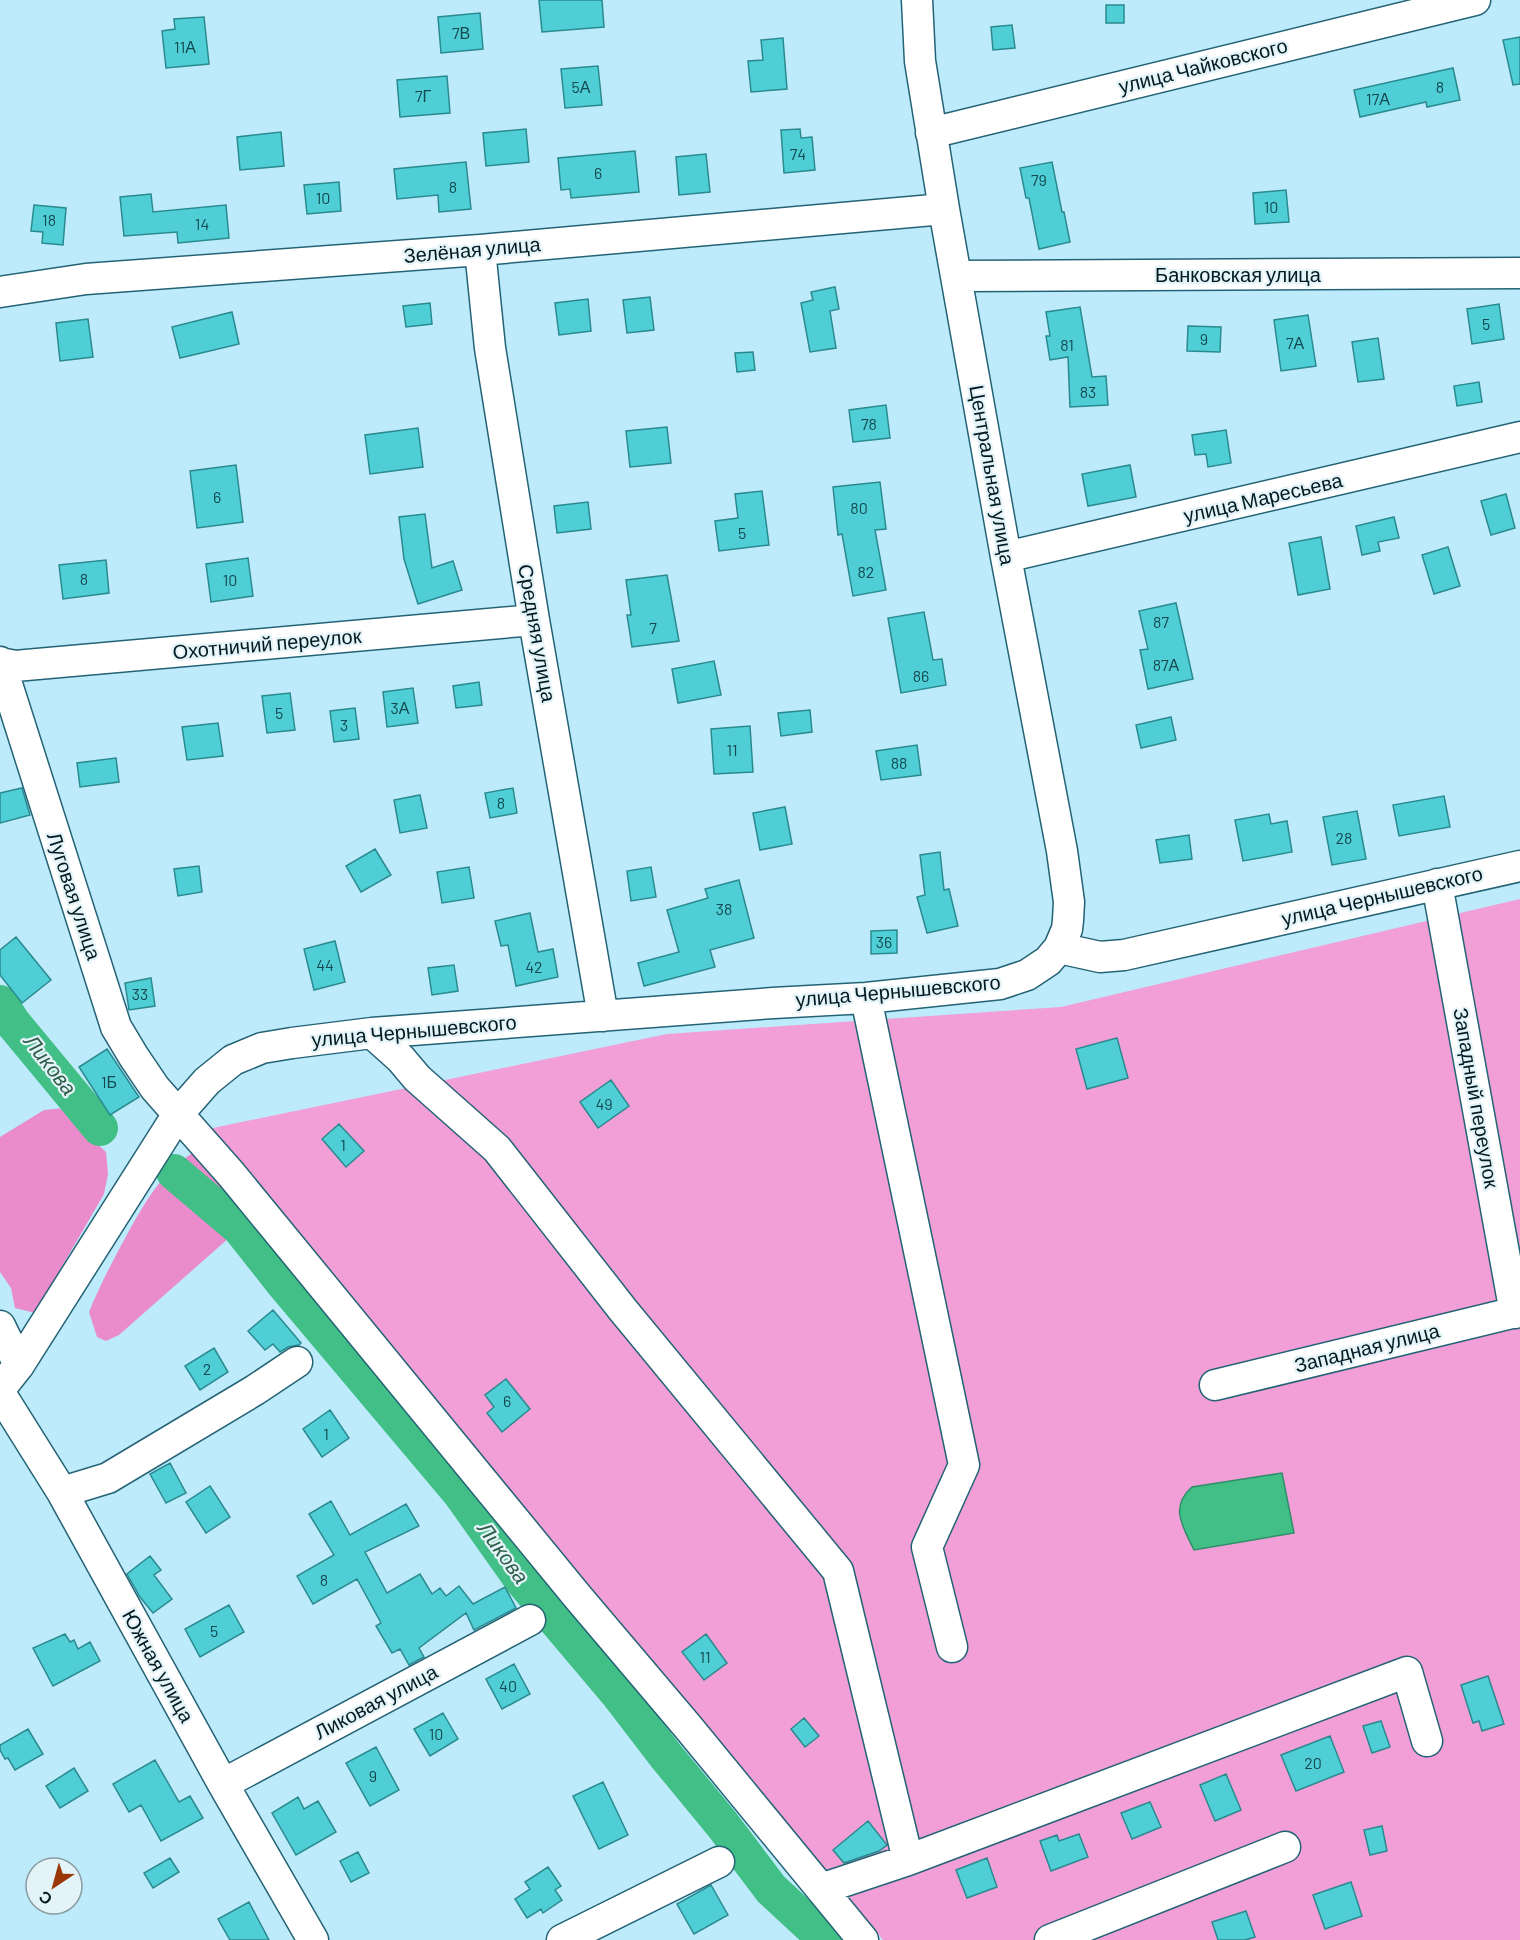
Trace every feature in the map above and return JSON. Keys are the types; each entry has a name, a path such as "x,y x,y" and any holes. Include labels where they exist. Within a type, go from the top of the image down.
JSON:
{"street":[{"name":"Центральная улица","path":"916,0 920,61 931,133 1006,557 1062,851 1069,902 1067,928 1059,948"},
{"name":"улица Чайковского","path":"931,133 1475,0"},
{"name":"Зелёная улица","path":"0,292 86,279 480,250 944,208"},
{"name":"Средняя улица","path":"480,250 490,348 534,620 603,1016"},
{"name":"Банковская улица","path":"957,276 1520,273"},
{"name":"улица Маресьева","path":"1006,557 1520,437"},
{"name":"Охотничий переулок","path":"0,663 15,666 534,620"},
{"name":"Луговая улица","path":"0,663 116,1027 134,1057 155,1088 231,1174 863,1940"},
{"name":"улица Чернышевского","path":"6,1383 178,1114 207,1081 233,1060 262,1048 372,1033 866,998 1000,984 1027,975 1048,961 1059,948 1100,957 1124,955 1520,866"},
{"name":"Западный переулок","path":"1437,884 1517,1312"},
{"path":"866,998 964,1465 927,1547 952,1647"},
{"path":"372,1033 401,1059 417,1078 497,1149 623,1310 838,1571 908,1860"},
{"name":"Западная улица","path":"1215,1385 1517,1312"},
{"name":"Южная улица","path":"0,1326 6,1383 223,1784 313,1940"},
{"path":"63,1492 108,1478 255,1390 297,1362"},
{"name":"Ликовая улица","path":"223,1784 530,1620"},
{"path":"821,1889 908,1860 1407,1672 1427,1742"},
{"path":"1050,1940 1286,1847"},
{"path":"562,1940 719,1862"}],"shaded area":[{"path":"1520,899 1520,1940 883,1940 208,1129 667,1034 1061,1007"},
{"path":"65,1108 83,1117 91,1138 106,1152 108,1174 104,1194 35,1313 15,1308 11,1288 0,1272 0,1137 44,1110"},
{"path":"194,1152 301,1280 305,1288 307,1306 301,1312 293,1308 245,1249 230,1237 119,1335 106,1341 97,1337 89,1312 114,1259 136,1218 157,1186 173,1168"},
{"path":"1282,1473 1294,1533 1194,1550 1180,1517 1181,1502 1192,1487"}],"building":[{"path":"539,0 602,0 604,27 542,32"},
{"path":"1106,5 1124,5 1124,23 1106,23"},
{"path":"480,13 483,49 441,53 438,17"},
{"path":"204,17 209,64 166,68 162,31 175,29 174,19"},
{"path":"1012,25 1015,48 993,50 991,27"},
{"path":"1520,37 1520,84 1513,85 1503,40"},
{"path":"783,38 787,89 751,92 748,61 763,60 761,40"},
{"path":"598,66 602,105 565,108 561,69"},
{"path":"1453,68 1460,100 1427,107 1426,102 1360,117 1354,90"},
{"path":"447,76 450,113 400,117 397,80"},
{"path":"526,129 529,162 486,166 483,133"},
{"path":"800,129 801,138 812,137 815,170 784,173 781,130"},
{"path":"281,132 284,166 240,170 237,137"},
{"path":"635,151 639,192 571,198 570,189 561,190 558,158"},
{"path":"706,154 710,192 679,195 676,157"},
{"path":"466,162 471,209 439,212 438,195 397,199 394,169"},
{"path":"1052,162 1070,242 1039,249 1029,198 1026,198 1020,168"},
{"path":"339,182 341,211 307,214 304,185"},
{"path":"1286,190 1289,222 1255,224 1253,193"},
{"path":"151,194 153,212 226,205 229,238 178,243 177,232 124,236 120,197"},
{"path":"34,205 66,208 63,245 42,243 43,232 31,231"},
{"path":"835,287 839,309 830,311 836,348 810,352 801,303 813,300 811,292"},
{"path":"650,297 654,330 627,333 623,300"},
{"path":"588,299 591,331 559,335 555,303"},
{"path":"430,303 432,324 406,327 403,306"},
{"path":"1499,304 1504,339 1472,344 1467,309"},
{"path":"1080,307 1092,377 1106,376 1108,405 1070,407 1068,357 1050,360 1046,336 1050,336 1046,312"},
{"path":"232,312 239,344 180,358 172,327"},
{"path":"1308,315 1316,366 1281,371 1274,320"},
{"path":"88,319 93,357 60,361 56,323"},
{"path":"1188,326 1221,327 1220,352 1187,351"},
{"path":"1378,338 1384,379 1358,382 1352,342"},
{"path":"753,352 755,370 737,372 735,353"},
{"path":"1479,382 1482,402 1457,406 1454,386"},
{"path":"886,405 890,438 853,442 849,410"},
{"path":"667,427 671,463 630,467 626,431"},
{"path":"418,428 423,467 370,474 365,435"},
{"path":"1226,430 1231,463 1208,467 1206,454 1195,455 1192,435"},
{"path":"236,465 243,522 197,528 190,471"},
{"path":"1130,465 1136,497 1088,506 1082,474"},
{"path":"880,482 886,529 875,530 886,590 853,596 842,534 838,535 833,487"},
{"path":"762,491 769,545 719,551 715,521 738,518 735,494"},
{"path":"1506,494 1515,528 1491,535 1481,501"},
{"path":"588,502 591,529 557,533 554,506"},
{"path":"425,514 432,568 453,561 462,590 418,604 404,559 399,517"},
{"path":"1394,517 1399,538 1378,542 1380,551 1362,555 1356,526"},
{"path":"1321,537 1330,589 1298,595 1289,543"},
{"path":"1448,547 1460,586 1434,594 1422,555"},
{"path":"248,558 253,596 211,602 206,564"},
{"path":"106,560 109,593 63,599 59,565"},
{"path":"667,575 679,641 632,647 627,615 631,615 626,580"},
{"path":"1176,603 1193,679 1148,689 1140,650 1148,649 1139,611"},
{"path":"924,612 933,660 942,659 946,685 901,693 888,618"},
{"path":"714,661 721,695 678,703 672,669"},
{"path":"479,682 482,705 456,708 453,686"},
{"path":"413,688 418,723 387,727 383,692"},
{"path":"290,693 295,730 267,733 262,696"},
{"path":"355,708 359,739 334,742 330,711"},
{"path":"810,710 812,732 781,736 778,713"},
{"path":"1171,717 1176,740 1141,748 1136,725"},
{"path":"218,723 223,756 187,760 182,727"},
{"path":"750,726 753,772 714,774 711,729"},
{"path":"917,745 921,775 881,780 876,751"},
{"path":"116,758 119,782 80,787 77,763"},
{"path":"22,788 30,815 0,823 0,793"},
{"path":"513,788 517,813 490,818 485,793"},
{"path":"420,795 427,828 400,833 394,800"},
{"path":"1444,796 1450,827 1399,836 1393,805"},
{"path":"785,807 792,844 760,850 753,813"},
{"path":"1357,811 1366,859 1332,865 1323,817"},
{"path":"1269,814 1271,824 1287,821 1292,852 1243,861 1235,820"},
{"path":"1189,835 1192,859 1160,863 1156,840"},
{"path":"375,849 391,875 361,892 346,866"},
{"path":"940,852 944,890 949,889 958,926 927,933 917,897 925,895 920,855"},
{"path":"199,866 202,892 178,896 174,869"},
{"path":"469,867 474,898 442,903 437,872"},
{"path":"651,867 656,897 631,901 627,871"},
{"path":"739,880 754,938 710,950 715,967 644,986 638,963 679,952 667,910 708,898 705,889"},
{"path":"530,913 538,952 553,949 558,977 516,986 508,945 501,946 495,921"},
{"path":"897,930 897,953 871,954 871,931"},
{"path":"16,937 51,980 22,1003 0,975 0,950"},
{"path":"335,941 345,982 314,990 304,949"},
{"path":"454,965 458,991 432,995 428,968"},
{"path":"151,978 155,1006 129,1010 125,983"},
{"path":"1117,1038 1128,1078 1087,1089 1076,1049"},
{"path":"107,1049 139,1097 110,1115 79,1067"},
{"path":"611,1080 629,1106 598,1128 580,1102"},
{"path":"339,1124 364,1151 346,1167 322,1139"},
{"path":"273,1310 301,1343 299,1345 288,1347 280,1352 273,1344 265,1350 248,1331"},
{"path":"214,1348 228,1372 200,1390 185,1366"},
{"path":"506,1379 530,1409 502,1432 487,1413 494,1407 485,1395"},
{"path":"330,1410 349,1438 322,1457 303,1429"},
{"path":"170,1463 186,1493 166,1503 150,1474"},
{"path":"210,1486 230,1517 206,1533 186,1502"},
{"path":"331,1501 350,1535 406,1504 419,1526 365,1552 387,1593 420,1574 432,1594 440,1588 446,1596 459,1586 473,1604 505,1587 516,1608 474,1630 466,1613 419,1648 424,1657 409,1665 400,1649 392,1653 376,1626 381,1623 357,1579 313,1604 297,1576 334,1555 309,1514"},
{"path":"150,1556 161,1570 154,1575 172,1599 153,1613 140,1597 127,1574"},
{"path":"229,1605 244,1632 200,1657 185,1629"},
{"path":"65,1634 70,1642 74,1640 78,1649 90,1642 100,1661 53,1686 33,1648"},
{"path":"706,1634 727,1663 704,1680 682,1652"},
{"path":"514,1664 530,1694 502,1709 486,1679"},
{"path":"1488,1676 1504,1724 1482,1731 1479,1721 1473,1723 1461,1685"},
{"path":"443,1713 458,1739 430,1756 414,1729"},
{"path":"804,1718 819,1736 805,1747 791,1729"},
{"path":"1381,1721 1390,1747 1372,1753 1363,1726"},
{"path":"28,1729 43,1754 15,1770 8,1758 5,1759 0,1745"},
{"path":"1330,1736 1344,1772 1296,1791 1281,1755"},
{"path":"376,1747 399,1790 370,1806 346,1763"},
{"path":"155,1760 179,1802 190,1796 203,1818 161,1841 141,1805 129,1812 113,1784"},
{"path":"74,1768 88,1791 60,1808 46,1786"},
{"path":"1226,1774 1241,1810 1215,1821 1200,1785"},
{"path":"603,1782 628,1835 599,1849 573,1796"},
{"path":"298,1797 304,1809 318,1801 336,1832 296,1855 272,1813"},
{"path":"1150,1802 1161,1827 1132,1839 1121,1813"},
{"path":"868,1821 887,1845 879,1851 844,1863 833,1850"},
{"path":"1382,1826 1387,1851 1370,1855 1364,1830"},
{"path":"1079,1834 1088,1857 1051,1871 1040,1841 1057,1835 1059,1841"},
{"path":"358,1852 369,1873 351,1882 340,1861"},
{"path":"170,1858 179,1872 153,1888 144,1873"},
{"path":"987,1858 997,1887 967,1898 956,1870"},
{"path":"548,1867 561,1886 555,1890 562,1900 543,1913 541,1909 527,1918 515,1899 530,1889 525,1882"},
{"path":"1351,1882 1362,1916 1325,1929 1313,1895"},
{"path":"711,1885 728,1915 694,1934 677,1904"},
{"path":"249,1902 269,1940 230,1940 218,1919"},
{"path":"1246,1911 1255,1937 1245,1940 1218,1940 1212,1922"}],"waterway":[{"name":"Ликова","path":"0,1003 13,1023 100,1128"},
{"name":"Ликова","path":"174,1172 240,1228 285,1285 461,1494 522,1580 620,1696 771,1889 826,1940"}]}
